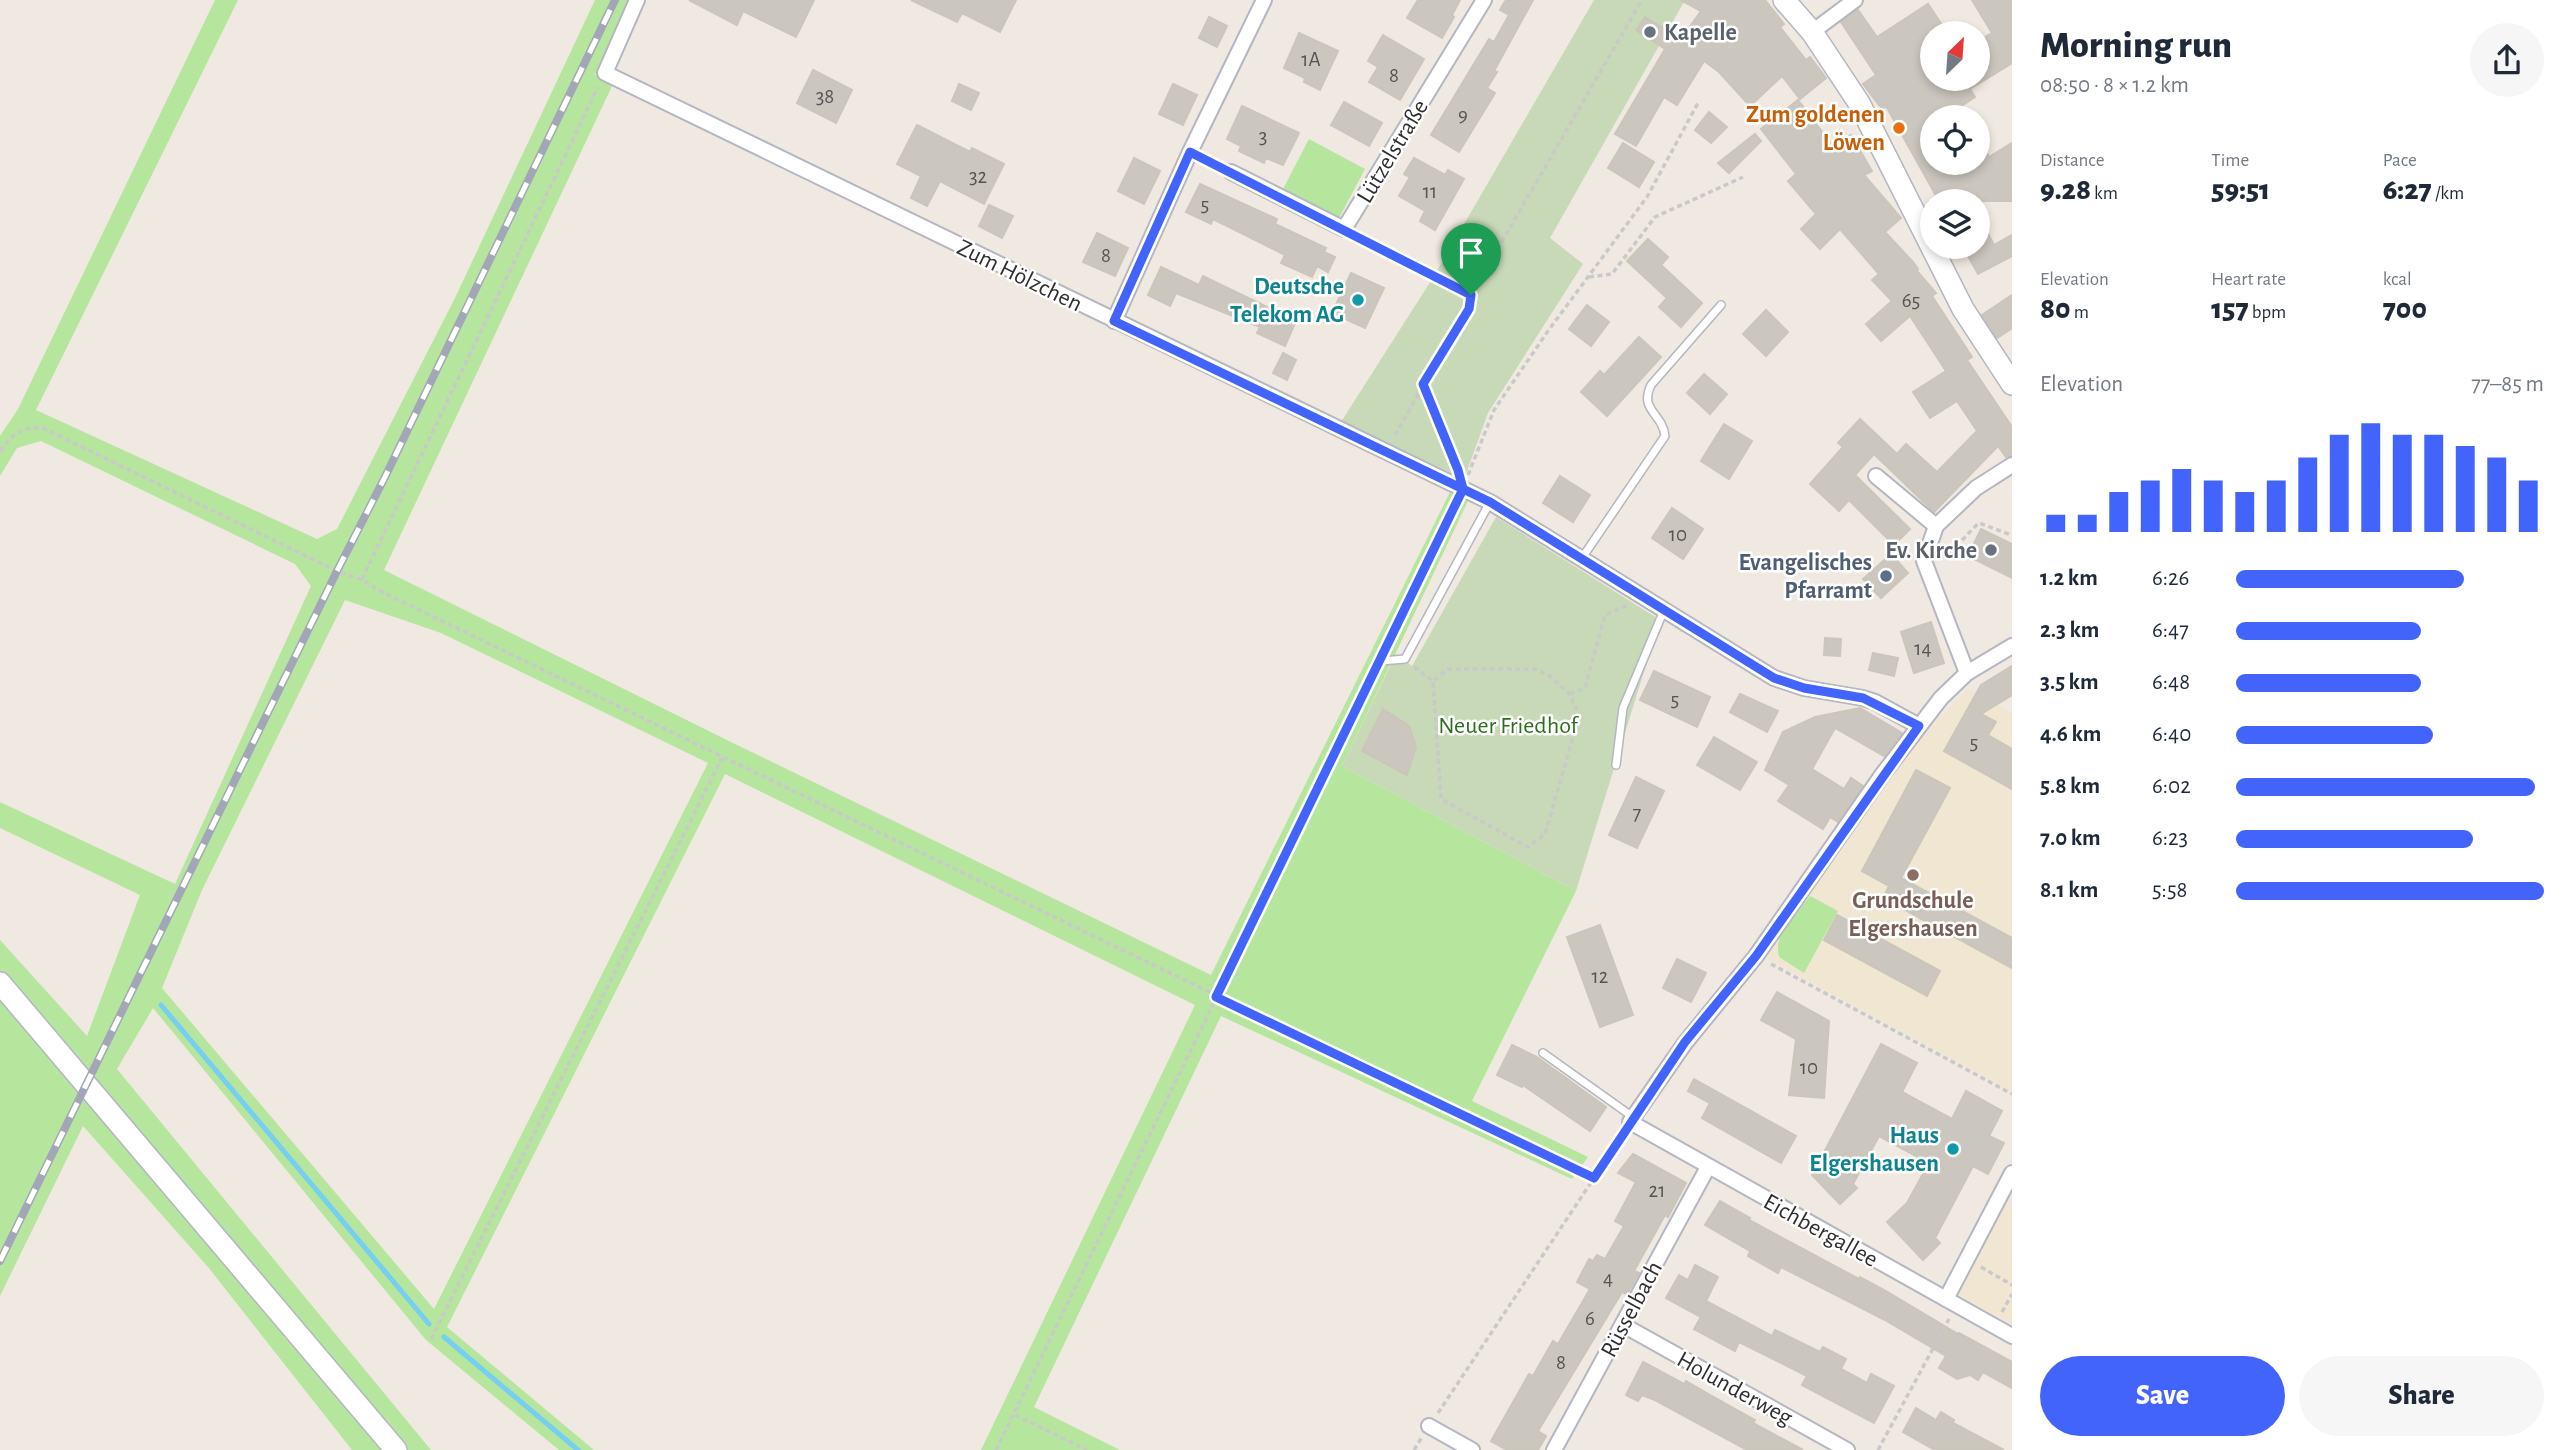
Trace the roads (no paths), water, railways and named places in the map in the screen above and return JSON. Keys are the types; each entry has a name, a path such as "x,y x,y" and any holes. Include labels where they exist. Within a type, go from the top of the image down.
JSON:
{"main road":[{"path":"1784,0 1812,32 1859,103 1963,309 2012,384"},
{"path":"0,983 396,1450"}],"street":[{"name":"Zum Hölzchen","path":"637,0 605,73 1490,502 1774,678 1804,688 1863,698 1919,726"},
{"path":"1114,321 1190,152 1264,0"},
{"name":"Lützelstraße","path":"1231,172 1344,229 1484,0"},
{"path":"1812,32 1855,0"},
{"path":"1967,673 1924,561 1936,526 1976,488 2012,465"},
{"path":"1876,476 1936,526"},
{"path":"1631,1120 1685,1042 1756,956 1941,698 1967,673 2012,646"},
{"name":"Eichbergallee","path":"1631,1120 1708,1167 2012,1336"},
{"name":"Rüsselbach","path":"1554,1450 1708,1167"},
{"path":"1952,1302 1966,1260 2012,1173"},
{"name":"Holunderweg","path":"1623,1325 1847,1450"},
{"path":"1429,1426 1472,1450"}],"lane":[{"path":"1582,558 1665,436 1664,425 1648,406 1646,396 1651,385 1721,305"},
{"path":"1381,661 1405,659 1490,502"},
{"path":"1616,765 1623,708 1664,609"},
{"path":"1543,1053 1631,1120"}],"waterway":[{"path":"161,1005 429,1324"},
{"path":"444,1337 578,1450"}],"railway":[{"path":"0,1261 384,479 615,0"}],"place":[{"name":"Kapelle","path":"1650,32"},
{"name":"Zum goldenen Löwen","path":"1899,128"},
{"name":"Deutsche Telekom AG","path":"1358,300"},
{"name":"Ev. Kirche","path":"1991,550"},
{"name":"Evangelisches Pfarramt","path":"1886,576"},
{"name":"Grundschule Elgershausen","path":"1913,875"},
{"name":"Haus Elgershausen","path":"1953,1149"}],"park label":[{"name":"Neuer Friedhof","path":"1508,725"}]}
